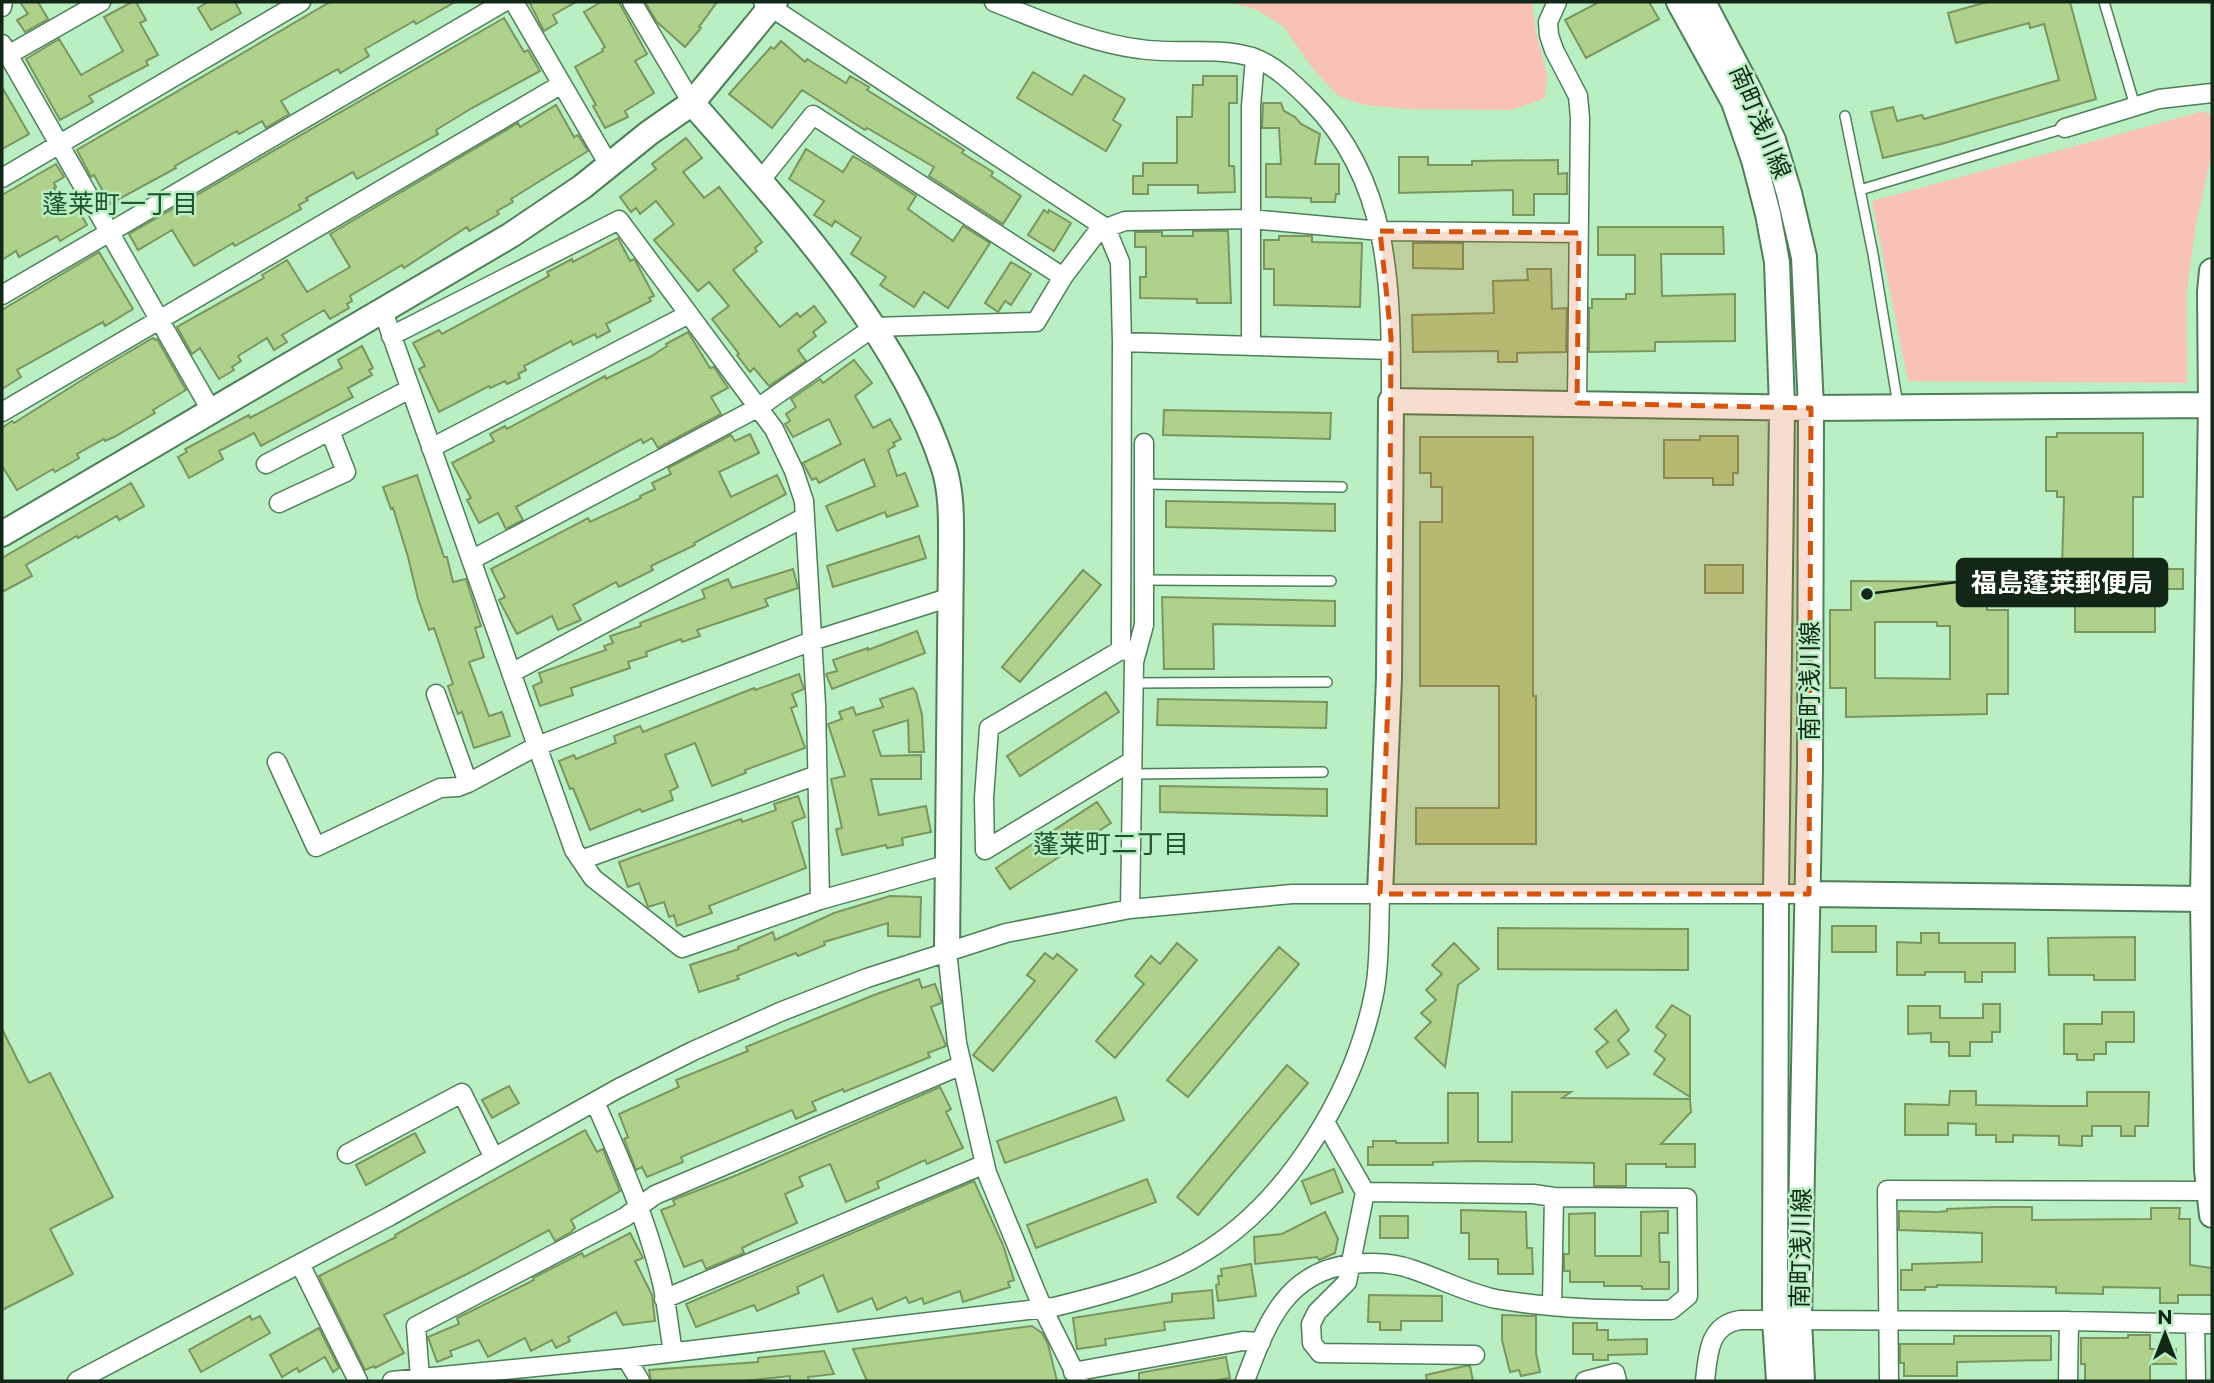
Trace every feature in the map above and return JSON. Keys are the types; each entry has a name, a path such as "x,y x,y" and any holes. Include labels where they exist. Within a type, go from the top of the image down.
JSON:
{"street":[{"path":"2,7 4,2"},
{"path":"101,2 5,49 212,412"},
{"path":"2,177 300,2"},
{"path":"2,295 505,2"},
{"path":"514,2 609,165"},
{"path":"632,2 692,103 793,220 874,327 916,400 944,468 951,498 947,951 957,1043 985,1164 1044,1309 1076,1376 1243,1341 1261,1342"},
{"path":"393,1381 519,1375 626,1357 1044,1309 1113,1292 1198,1257 1237,1230 1269,1200 1309,1149 1333,1108 1363,1037 1375,988 1389,678 1391,401 1389,284 1380,231 1364,180 1337,133 1318,107 1290,79 1255,58 1227,51 1143,50 1112,45 994,2"},
{"path":"1557,2 1549,22 1549,35 1578,96 1577,403"},
{"name":"南町浅川線","path":"1679,2 1734,102 1754,160 1777,262 1782,408 1776,893 1787,1320 1802,1381"},
{"name":"南町浅川線","path":"1703,2 1773,140 1804,257 1811,408 1809,894 1787,1320 1779,1381"},
{"path":"2,534 511,235 582,187 692,103 769,3 1106,228 1120,262 1129,651 1133,683 1130,909"},
{"path":"1251,346 1251,106 1255,58"},
{"path":"2,412 562,84"},
{"path":"2065,128 2159,99 2212,93"},
{"path":"760,181 813,115 1063,277"},
{"path":"471,560 759,407 874,327 1036,322 1063,277 1098,231 1125,221 1251,219 1380,231 1579,233"},
{"path":"391,335 619,220 774,429 794,471 804,501 812,641 820,900"},
{"path":"1889,1381 1886,1320 1887,1190 2211,1199 2208,900 2212,281"},
{"path":"383,311 574,850 593,878 682,948 820,900 949,864"},
{"path":"431,448 689,314"},
{"path":"1122,342 1391,350"},
{"path":"266,464 410,389"},
{"path":"1391,401 1782,408 2212,405"},
{"path":"279,503 346,472 330,430"},
{"path":"1132,768 985,850 984,798 989,728 1129,651 1144,625 1144,443"},
{"path":"511,673 805,517"},
{"path":"277,762 316,846 440,788 458,787 468,783 537,746 812,641 951,597"},
{"path":"436,694 468,783"},
{"path":"581,860 817,775"},
{"path":"77,1381 300,1264 693,1051 780,1012 867,978 1006,933 1130,909 1292,894 1776,893 2208,900"},
{"path":"420,1378 416,1326 639,1208 654,1195 962,1065"},
{"path":"347,1154 462,1093 494,1158"},
{"path":"595,1102 639,1208 664,1299 673,1352"},
{"path":"1325,1122 1365,1192 1352,1264 1344,1286 1313,1318 1310,1330 1312,1343 1320,1353 1475,1355"},
{"path":"664,1299 985,1164"},
{"path":"1245,1381 1283,1300 1295,1286 1329,1268 1379,1263 1409,1268 1493,1298 1573,1309 1671,1310 1688,1296 1687,1198 1554,1198 1533,1194 1365,1192"},
{"path":"1552,1307 1554,1198"},
{"path":"300,1264 358,1381"},
{"path":"1705,1381 1708,1350 1718,1330 1730,1322 1787,1320 2203,1324 2196,1381"},
{"path":"2068,1381 2069,1321"},
{"path":"626,1357 640,1381"},
{"path":"1585,1381 1615,1373 1617,1381"}],"lane":[{"path":"2104,2 2135,106"},
{"path":"1845,116 1899,407"},
{"path":"1860,190 2065,128"},
{"path":"1144,484 1342,486"},
{"path":"1144,580 1331,581"},
{"path":"1133,683 1327,682"},
{"path":"1132,768 1323,772"}],"highlighted area":[{"path":"1380,231 1579,233 1577,403 1811,408 1809,894 1380,894 1389,678 1391,337"}],"shaded area":[{"path":"1230,2 1532,2 1536,32 1547,74 1545,98 1512,110 1407,109 1365,105 1338,96 1313,69 1283,26 1257,10"},
{"path":"2204,111 2212,116 2212,152 2196,224 2186,296 2187,383 1908,381 1872,201"}],"building":[{"path":"20,2 38,2 48,19 25,32 17,20 28,14"},
{"path":"136,2 146,20 140,23 158,55 146,61 148,65 89,96 93,102 60,120 26,59 59,39 81,75 123,51 104,17"},
{"path":"208,2 235,2 241,13 211,30 198,8"},
{"path":"330,2 455,2 416,24 414,21 365,49 369,56 340,73 338,69 281,101 289,114 266,128 262,121 239,134 237,131 110,204 94,175 91,177 77,150"},
{"path":"529,2 576,2 553,15 557,23 544,31"},
{"path":"601,2 619,2 647,54 635,61 654,93 625,111 628,117 605,128 575,67 603,51 605,47 584,12"},
{"path":"645,2 717,2 685,47 657,22"},
{"path":"1599,2 1649,2 1659,19 1586,58 1565,20"},
{"path":"1987,2 2070,2 2096,99 1883,158 1871,112 1893,107 1897,121 1922,115 1924,119 2059,80 2044,24 2030,28 2029,23 1956,43 1948,13"},
{"path":"504,18 524,52 528,50 540,71 436,130 438,134 357,179 353,172 306,198 308,200 299,205 301,209 194,266 172,230 138,250 129,234"},
{"path":"781,41 805,62 807,59 846,83 850,76 869,87 867,90 964,150 962,153 993,172 991,176 1021,196 1003,224 929,176 934,167 867,128 865,130 802,90 772,128 729,94 771,47 774,49"},
{"path":"1033,72 1072,95 1084,75 1125,99 1113,120 1121,125 1106,151 1017,98"},
{"path":"1203,76 1237,76 1237,103 1229,103 1229,166 1234,166 1235,192 1198,193 1198,185 1148,185 1148,194 1133,194 1133,176 1143,176 1143,163 1177,163 1177,117 1192,117 1193,85 1203,85"},
{"path":"2,87 29,134 2,149"},
{"path":"1263,103 1281,103 1284,111 1320,134 1315,164 1339,164 1339,194 1336,194 1335,202 1311,202 1311,198 1266,197 1266,164 1281,164 1279,128 1262,128"},
{"path":"556,105 574,137 578,135 588,151 511,199 513,202 497,211 499,214 469,231 467,227 404,268 402,265 350,296 352,301 347,304 349,308 330,319 324,310 282,335 287,342 274,350 267,338 238,356 241,361 232,367 234,370 219,379 200,348 192,354 177,327 264,278 262,275 287,260 307,292 350,267 330,234 518,123 520,127"},
{"path":"686,138 702,158 683,172 704,198 719,187 762,242 755,248 757,251 733,270 780,327 797,313 800,317 814,306 826,322 813,332 816,336 798,350 806,361 769,386 754,368 750,372 712,319 729,306 709,282 698,291 654,240 674,224 656,201 640,214 636,208 631,212 620,197 656,169 652,164"},
{"path":"806,149 843,172 853,156 916,196 908,209 953,241 963,226 990,243 948,308 924,292 914,307 880,285 886,277 851,254 861,238 835,221 832,226 814,215 824,201 789,179"},
{"path":"1399,157 1428,157 1428,165 1472,165 1472,161 1558,160 1558,174 1567,173 1567,194 1534,194 1534,215 1513,215 1513,190 1399,193"},
{"path":"56,164 64,177 54,183 54,188 70,216 79,211 87,225 60,241 57,236 19,257 16,251 2,260 2,195"},
{"path":"1044,210 1048,213 1049,210 1071,223 1054,251 1028,235"},
{"path":"1598,227 1723,227 1724,254 1661,254 1662,296 1735,294 1735,341 1655,342 1655,351 1589,352 1589,308 1592,308 1592,299 1626,299 1626,294 1635,294 1635,255 1598,255"},
{"path":"1193,231 1228,231 1231,303 1197,303 1197,299 1140,298 1140,277 1146,277 1146,247 1135,247 1135,232 1162,232 1162,236 1193,236"},
{"path":"1279,236 1312,236 1312,242 1362,243 1360,307 1274,305 1274,269 1264,269 1264,240 1279,240"},
{"path":"618,238 630,261 634,259 636,262 654,296 649,298 651,301 606,324 610,331 597,338 595,334 573,345 571,341 524,366 526,370 518,374 520,378 507,384 505,381 490,388 489,386 439,412 419,369 425,366 413,343 439,330 442,334 549,276 547,272 572,259 573,262"},
{"path":"1413,243 1463,243 1463,269 1413,268"},
{"path":"99,252 133,309 105,326 103,322 17,370 21,377 2,389 2,310"},
{"path":"1011,262 1031,274 1011,305 1005,301 998,312 985,303"},
{"path":"1527,269 1551,269 1552,309 1567,308 1566,352 1517,353 1517,362 1498,362 1498,351 1413,352 1412,315 1494,313 1493,281 1528,280"},
{"path":"688,332 710,368 714,367 728,388 711,397 721,414 658,448 652,438 643,443 641,439 516,507 523,520 506,529 498,513 479,523 467,500 471,498 452,463 494,441 490,434 505,426 507,429 605,376 606,379 650,357"},
{"path":"153,338 157,339 186,390 153,410 155,413 114,437 105,441 104,439 77,454 79,458 55,472 53,469 17,490 2,466 2,428"},
{"path":"362,346 373,368 369,370 372,375 348,388 353,397 261,446 254,433 219,451 223,459 189,478 178,457 187,452 185,449 249,415 250,418 342,368 338,360"},
{"path":"854,360 872,383 855,396 873,428 890,419 901,439 893,443 895,446 888,450 897,476 905,473 918,506 887,517 885,512 837,531 826,506 875,486 864,459 819,483 816,478 812,480 803,463 841,444 829,419 793,437 785,424 790,421 786,414 796,407 791,399 820,379 823,383"},
{"path":"1164,410 1331,413 1330,439 1163,435"},
{"path":"2057,433 2143,433 2143,497 2133,497 2133,569 2183,569 2183,589 2155,589 2155,632 2075,632 2075,604 2061,604 2064,497 2057,497 2057,491 2046,491 2046,437 2057,437"},
{"path":"750,434 759,453 719,472 731,497 777,475 786,494 694,543 695,545 651,566 653,570 619,587 616,582 573,605 581,620 558,630 552,616 517,634 499,600 505,597 491,569 588,518 590,522 641,498 640,496 655,489 652,483 671,474 668,468 731,435 735,441"},
{"path":"1700,436 1738,436 1738,473 1733,473 1733,485 1713,485 1713,478 1664,478 1664,440 1700,440"},
{"path":"1420,437 1533,437 1536,844 1416,844 1416,808 1499,808 1499,686 1420,686 1420,522 1442,522 1442,487 1431,487 1431,473 1420,473"},
{"path":"417,475 444,557 447,557 453,582 466,579 481,626 475,628 484,657 469,662 489,716 502,712 510,736 474,748 462,712 458,714 448,686 453,684 434,628 429,630 393,508 391,509 383,487"},
{"path":"131,483 144,506 119,520 117,516 78,538 77,536 26,565 32,576 2,592 2,558"},
{"path":"1166,501 1335,504 1335,531 1166,527"},
{"path":"919,536 926,558 833,587 827,566"},
{"path":"1705,565 1743,565 1743,593 1705,593"},
{"path":"793,569 798,588 765,599 768,606 697,630 700,636 682,642 681,639 646,652 647,656 628,662 630,668 571,688 573,695 540,706 533,686 542,682 539,673 606,650 604,646 613,643 610,636 641,626 640,623 705,598 702,590 728,579 732,588"},
{"path":"1083,570 1101,585 1020,682 1002,667"},
{"path":"1851,581 1987,582 1987,610 2008,610 2008,694 1987,694 1987,714 1846,717 1846,688 1830,688 1830,610 1851,610","holes":["1875,622 1937,622 1937,626 1950,626 1950,679 1875,678"]},
{"path":"1162,597 1335,601 1335,626 1213,624 1214,669 1164,669"},
{"path":"917,631 925,653 832,689 826,674 837,671 833,660"},
{"path":"799,674 804,689 792,694 797,706 791,708 805,748 745,770 746,773 712,786 695,743 665,755 678,787 670,791 673,800 642,812 640,809 590,830 559,761 574,755 576,759 616,743 614,736 640,726 643,732 754,688 755,690"},
{"path":"913,688 922,715 924,752 909,752 908,720 873,731 881,756 921,755 921,779 871,779 879,815 926,806 931,832 902,838 903,845 887,848 886,845 842,855 836,829 842,828 831,779 845,776 828,724 842,719 839,712 853,707 856,715 883,707 880,699"},
{"path":"1106,692 1119,712 1020,776 1007,756"},
{"path":"1158,699 1327,702 1326,728 1157,725"},
{"path":"1160,786 1327,789 1327,816 1160,812"},
{"path":"798,796 805,817 792,822 806,868 709,906 712,913 677,926 674,915 669,917 664,902 648,907 639,883 628,887 619,862 741,819 742,822 776,810 774,804"},
{"path":"1097,802 1111,823 1010,889 996,868"},
{"path":"890,896 921,897 920,937 888,936 888,923 824,942 825,945 798,956 796,953 737,976 739,979 699,992 690,965 739,949 738,947 773,932 775,940 834,913"},
{"path":"1832,926 1876,926 1876,952 1832,952"},
{"path":"1498,928 1688,929 1688,970 1498,969"},
{"path":"1921,933 1939,933 1939,943 2015,943 2015,972 1982,972 1982,982 1965,982 1965,972 1897,975 1897,942 1921,943"},
{"path":"2135,937 2135,980 2094,980 2094,975 2049,975 2048,938"},
{"path":"1177,943 1197,960 1115,1058 1096,1041 1144,984 1135,976 1151,956 1160,964"},
{"path":"1454,943 1479,969 1458,985 1445,1067 1415,1038 1431,1022 1421,1013 1436,1000 1426,990 1442,974 1432,965"},
{"path":"1279,947 1299,964 1188,1097 1167,1080"},
{"path":"1045,953 1053,959 1057,954 1077,970 993,1071 973,1055 1035,981 1027,975"},
{"path":"919,979 922,988 935,984 941,1000 941,1003 931,1007 946,1046 928,1053 930,1057 812,1102 816,1110 796,1119 792,1110 681,1157 683,1162 647,1177 642,1167 636,1170 624,1139 628,1137 619,1114 679,1087 676,1080 748,1051 746,1047"},
{"path":"1983,1004 2000,1004 2000,1032 1992,1032 1992,1042 1970,1042 1970,1056 1949,1056 1949,1042 1931,1042 1931,1033 1908,1034 1908,1006 1940,1006 1940,1018 1983,1018"},
{"path":"1672,1005 1690,1016 1690,1097 1654,1074 1665,1059 1655,1051 1666,1035 1656,1027"},
{"path":"1616,1010 1629,1030 1618,1040 1629,1054 1607,1068 1596,1052 1608,1042 1595,1029"},
{"path":"2102,1012 2134,1012 2134,1042 2106,1042 2106,1054 2094,1054 2094,1060 2077,1060 2077,1054 2064,1054 2064,1024 2102,1024"},
{"path":"2,1029 29,1083 50,1073 113,1197 50,1229 73,1274 2,1310"},
{"path":"1287,1065 1308,1083 1198,1215 1177,1197"},
{"path":"509,1086 519,1103 492,1118 482,1100"},
{"path":"940,1087 951,1109 946,1112 963,1148 927,1164 925,1160 877,1182 879,1188 846,1202 830,1164 799,1177 803,1186 785,1194 797,1223 742,1248 744,1253 706,1269 702,1260 684,1267 661,1210 675,1205 673,1200"},
{"path":"1950,1091 1976,1091 1976,1105 2052,1106 2087,1106 2087,1092 2149,1092 2148,1126 2135,1126 2135,1136 2121,1136 2121,1126 2092,1126 2092,1136 2082,1136 2082,1146 2059,1145 2059,1136 2013,1135 2013,1142 1996,1142 1996,1135 1976,1135 1976,1124 1948,1123 1948,1135 1905,1135 1905,1104 1949,1105"},
{"path":"1512,1092 1571,1092 1562,1098 1690,1099 1691,1112 1661,1144 1695,1144 1695,1167 1626,1164 1626,1186 1594,1186 1594,1163 1473,1161 1433,1162 1433,1165 1368,1165 1368,1147 1373,1147 1373,1141 1448,1143 1448,1093 1478,1093 1478,1142 1512,1142"},
{"path":"1116,1097 1124,1120 1005,1163 997,1141"},
{"path":"585,1130 597,1152 603,1149 620,1191 571,1220 575,1228 555,1241 549,1230 384,1315 404,1353 375,1368 374,1366 365,1370 319,1276 396,1237 395,1235"},
{"path":"415,1133 425,1152 366,1185 356,1165"},
{"path":"1334,1169 1343,1192 1311,1204 1302,1181"},
{"path":"1147,1179 1156,1202 1036,1248 1027,1225"},
{"path":"974,1181 1003,1245 1014,1280 1008,1282 1010,1287 963,1302 960,1291 924,1304 922,1298 909,1303 906,1297 877,1310 872,1298 838,1312 823,1275 797,1287 799,1293 757,1311 754,1305 696,1327 686,1304"},
{"path":"2032,1207 2032,1220 2151,1219 2151,1208 2180,1208 2179,1219 2190,1219 2190,1265 2212,1268 2212,1295 2178,1295 2178,1303 2160,1303 2160,1288 2103,1287 2103,1294 2056,1293 2056,1287 1937,1285 1925,1287 1925,1290 1901,1290 1901,1270 1912,1270 1912,1264 1982,1262 1982,1233 1899,1230 1899,1211 1937,1212 1947,1209"},
{"path":"1461,1210 1526,1212 1527,1248 1532,1248 1533,1274 1498,1274 1498,1259 1469,1259 1469,1233 1461,1233"},
{"path":"1668,1211 1668,1233 1659,1233 1660,1262 1669,1262 1669,1289 1604,1286 1604,1282 1570,1282 1570,1271 1564,1271 1564,1254 1569,1254 1569,1214 1595,1213 1595,1256 1641,1256 1641,1212"},
{"path":"1325,1212 1338,1239 1335,1253 1319,1260 1317,1257 1255,1264 1254,1237 1282,1234"},
{"path":"1380,1216 1408,1216 1408,1238 1380,1238"},
{"path":"630,1233 643,1258 635,1261 652,1295 655,1321 623,1325 616,1312 568,1337 570,1341 556,1348 552,1340 531,1351 525,1338 488,1357 479,1340 450,1351 452,1356 437,1362 428,1337 459,1324 457,1318 534,1280 533,1278 582,1253 584,1257"},
{"path":"1251,1264 1256,1296 1218,1301 1216,1285 1219,1284 1218,1276 1222,1276 1221,1269"},
{"path":"1212,1290 1214,1318 1164,1322 1165,1330 1105,1339 1106,1345 1077,1349 1073,1318 1172,1302 1172,1294"},
{"path":"1369,1295 1442,1296 1442,1321 1401,1321 1401,1330 1380,1330 1380,1322 1368,1322"},
{"path":"1502,1315 1536,1316 1536,1353 1540,1372 1521,1376 1519,1370 1510,1372 1502,1340"},
{"path":"250,1316 252,1320 260,1316 270,1333 201,1372 189,1350"},
{"path":"1573,1323 1597,1323 1597,1330 1608,1330 1608,1340 1647,1339 1647,1354 1608,1355 1608,1360 1593,1360 1593,1354 1573,1354"},
{"path":"1032,1326 1042,1333 1048,1344 1057,1381 867,1381 853,1349"},
{"path":"319,1328 339,1368 333,1372 325,1357 299,1372 297,1368 282,1377 270,1355"},
{"path":"2128,1335 2150,1335 2150,1349 2176,1349 2176,1364 2150,1364 2150,1381 2085,1381 2085,1364 2081,1364 2081,1338 2128,1338"},
{"path":"1954,1336 2051,1336 2051,1360 1957,1362 1957,1376 1904,1376 1904,1363 1900,1363 1900,1344 1954,1344"},
{"path":"824,1351 834,1374 808,1377 809,1381 790,1381 790,1376 744,1381 651,1381 649,1370 758,1362 758,1358"},
{"path":"1226,1357 1230,1378 1212,1381 1139,1381 1139,1373"},
{"path":"1470,1366 1473,1381 1427,1381 1426,1375"}],"place":[{"name":"福島蓬莱郵便局","path":"1867,594"}],"district":[{"name":"蓬莱町一丁目","path":"120,204"},
{"name":"蓬莱町二丁目","path":"1111,844"}]}
